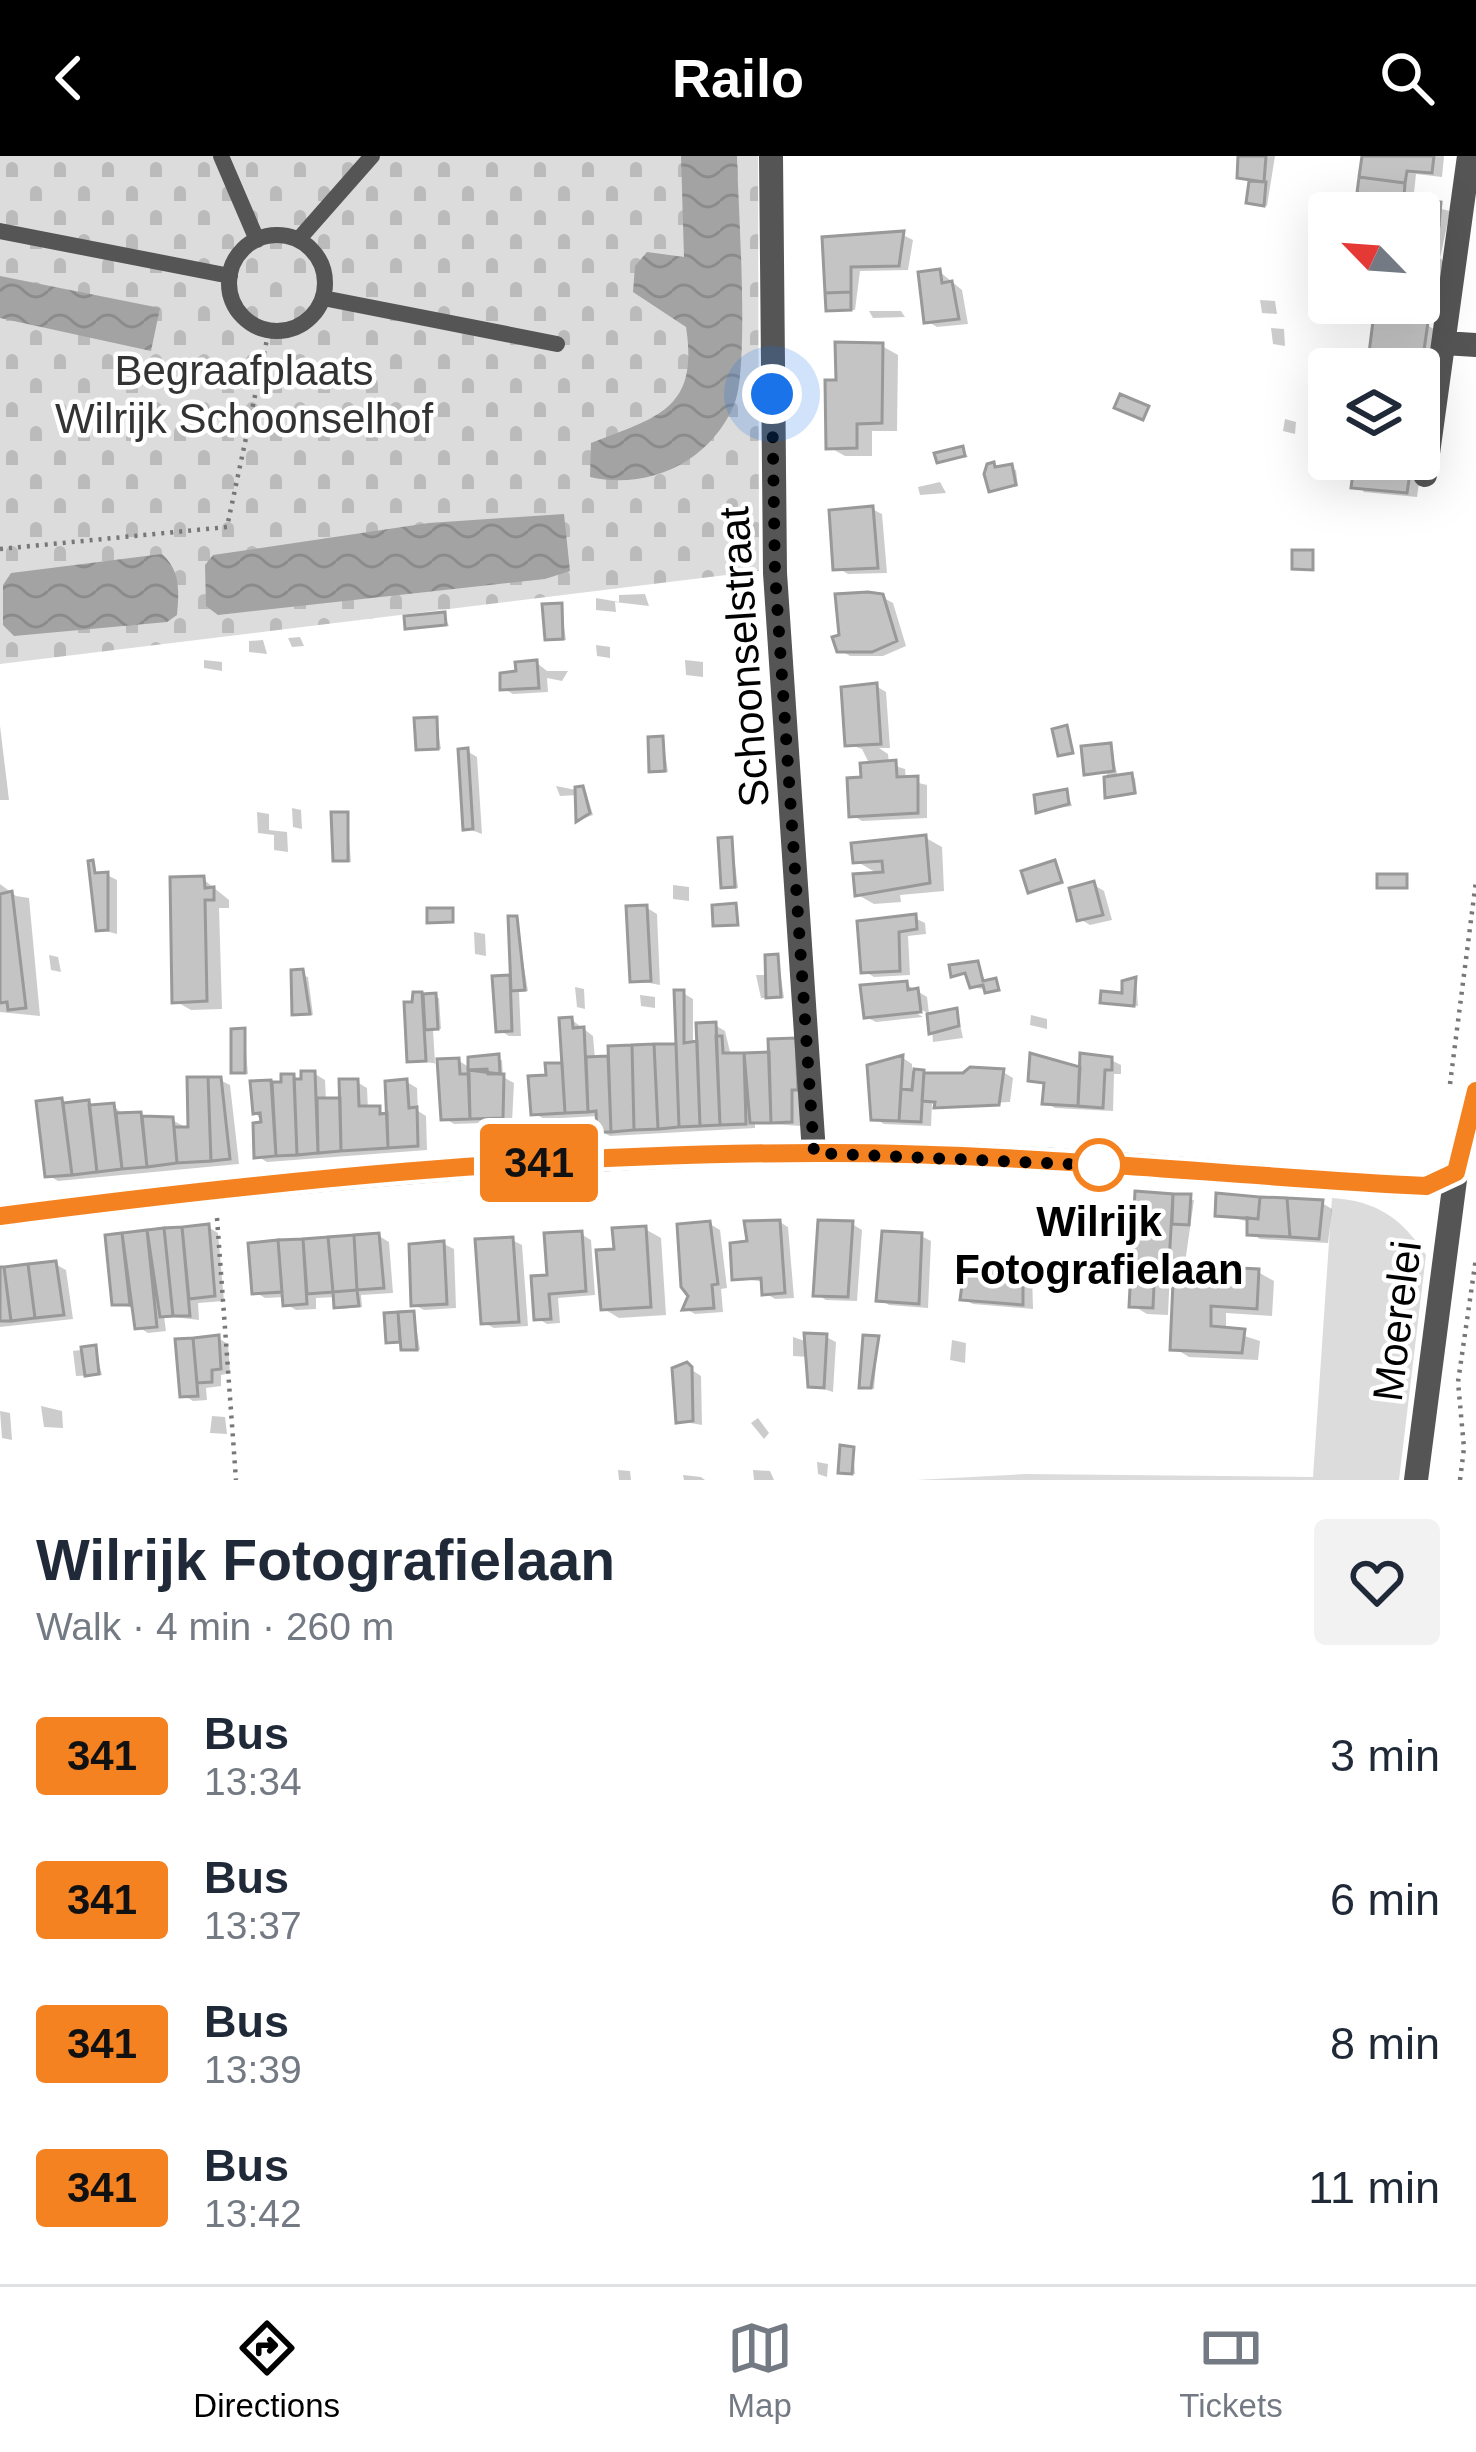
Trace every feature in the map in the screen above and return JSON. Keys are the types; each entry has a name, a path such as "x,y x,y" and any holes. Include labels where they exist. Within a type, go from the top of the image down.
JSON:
{"street":[{"name":"Schoonselstraat","path":"771,156 775,573 814,1153"},
{"path":"1440,371 1469,156"},
{"path":"1444,343 1476,345"},
{"name":"Moerelei","path":"1417,1480 1456,1172 1476,1091"},
{"name":"Moerelei","path":"814,1153 925,1154 1426,1186 1456,1172"},
{"path":"0,1216 213,1189 551,1162 814,1153"}],"lane":[{"path":"221,156 257,240"},
{"path":"298,240 372,156"},
{"path":"0,231 230,276"},
{"path":"257,240 298,240 321,263 323,298 303,324 268,330 243,318 234,304 230,276 243,250 257,240"},
{"path":"323,298 557,344"}],"path":[{"path":"0,549 227,527 268,330"},
{"path":"1448,1094 1476,881"},
{"path":"213,1189 236,1480"},
{"path":"1460,1480 1464,1448 1458,1382 1476,1258"}],"green space":[{"name":"Begraafplaats Wilrijk Schoonselhof","path":"0,156 758,156 759,571 0,664"},
{"path":"1332,1198 1386,1213 1426,1255 1399,1480 916,1480 1025,1474 1313,1477"}],"water":[{"path":"681,156 737,156 742,323 734,405 709,443 674,468 633,479 590,477 591,443 653,417 679,393 686,376 686,327 633,292 635,266 647,252 684,257"},
{"path":"0,276 160,308 151,351 0,318"},
{"path":"564,514 570,571 545,579 218,615 206,606 205,565 213,555 429,523"},
{"path":"162,554 173,567 178,590 177,615 167,622 14,636 3,625 3,585 11,573"}],"building":[{"path":"1238,156 1266,156 1264,182 1237,178"},
{"path":"1362,156 1434,156 1432,173 1407,171 1405,183 1359,177"},
{"path":"1359,177 1405,183 1404,192 1357,192"},
{"path":"1249,181 1266,182 1264,206 1246,203"},
{"path":"904,231 899,266 851,267 851,292 825,293 822,237"},
{"path":"940,269 942,283 952,281 959,319 924,323 918,272"},
{"path":"851,292 851,310 826,311 825,293"},
{"path":"1373,324 1428,324 1424,348 1370,348"},
{"path":"835,342 883,343 882,423 857,424 857,448 826,449 825,380 836,380"},
{"path":"1120,394 1149,406 1143,420 1114,408"},
{"path":"963,446 965,456 937,463 934,453"},
{"path":"994,462 995,467 1012,464 1016,485 989,492 984,474 987,464"},
{"path":"1352,480 1409,480 1407,493 1351,488"},
{"path":"873,506 878,568 833,570 829,510"},
{"path":"1292,550 1313,550 1313,570 1292,569"},
{"path":"835,594 883,594 897,641 872,652 837,652 832,637 839,635"},
{"path":"562,603 563,639 545,640 542,604"},
{"path":"445,612 446,625 405,629 404,616"},
{"path":"537,660 539,688 500,690 500,673 516,671 515,662"},
{"path":"877,683 881,744 845,746 841,687"},
{"path":"437,717 438,749 416,750 414,718"},
{"path":"1067,725 1073,753 1058,756 1052,729"},
{"path":"663,736 665,771 649,772 648,737"},
{"path":"1111,743 1114,771 1084,775 1081,746"},
{"path":"468,748 473,829 463,830 458,749"},
{"path":"896,760 897,777 918,776 918,813 849,817 847,778 861,777 860,763"},
{"path":"1132,773 1135,793 1105,798 1104,777"},
{"path":"583,786 590,813 576,822 575,787"},
{"path":"1067,789 1069,804 1036,813 1034,795"},
{"path":"331,812 348,812 348,861 333,861"},
{"path":"926,835 930,883 855,896 853,874 883,872 882,861 853,863 851,843"},
{"path":"732,837 735,887 721,888 718,838"},
{"path":"93,860 95,873 108,872 108,930 96,931 88,861"},
{"path":"1055,860 1062,882 1028,893 1021,871"},
{"path":"1377,874 1407,874 1407,888 1377,888"},
{"path":"204,876 205,888 214,887 214,900 205,900 207,1001 172,1003 170,877"},
{"path":"1094,881 1103,915 1077,921 1069,888"},
{"path":"12,891 26,1008 8,1010 7,1002 0,1003 0,894"},
{"path":"736,903 738,925 713,926 712,905"},
{"path":"647,905 651,981 630,982 626,906"},
{"path":"427,908 453,908 453,922 427,923"},
{"path":"916,914 917,929 899,932 900,971 861,973 857,921"},
{"path":"508,916 517,916 525,990 511,991"},
{"path":"778,954 781,997 766,998 765,955"},
{"path":"978,961 983,981 996,978 999,990 985,993 983,985 970,988 965,973 951,977 949,965"},
{"path":"303,969 310,1014 292,1015 291,970"},
{"path":"510,975 512,1031 496,1032 492,976"},
{"path":"1136,977 1134,1006 1100,1003 1101,991 1122,993 1122,981"},
{"path":"907,981 908,990 918,988 921,1012 864,1018 860,985"},
{"path":"674,990 684,990 684,1043 697,1041 700,1126 679,1127"},
{"path":"413,992 422,992 426,1061 407,1062 404,1002 412,1002"},
{"path":"436,993 438,1029 425,1030 423,994"},
{"path":"957,1008 959,1026 929,1034 927,1014"},
{"path":"572,1017 573,1028 584,1027 588,1112 565,1113 559,1018"},
{"path":"716,1022 720,1125 700,1126 696,1023"},
{"path":"245,1028 245,1073 231,1073 231,1029"},
{"path":"716,1036 722,1036 723,1053 744,1053 746,1124 720,1125"},
{"path":"796,1038 798,1090 792,1090 792,1122 771,1123 768,1039"},
{"path":"654,1044 658,1129 634,1130 632,1045"},
{"path":"654,1044 676,1044 679,1127 658,1129"},
{"path":"632,1045 634,1130 611,1132 608,1046"},
{"path":"769,1052 771,1123 750,1123 744,1053"},
{"path":"1030,1053 1080,1067 1078,1106 1042,1104 1044,1083 1028,1081"},
{"path":"1080,1053 1112,1057 1112,1070 1105,1070 1103,1108 1078,1106"},
{"path":"499,1054 500,1074 468,1070 468,1057"},
{"path":"903,1055 899,1121 871,1120 867,1065"},
{"path":"608,1056 611,1132 597,1132 596,1111 588,1112 586,1057"},
{"path":"459,1058 460,1074 469,1074 470,1119 441,1120 437,1059"},
{"path":"545,1063 562,1063 565,1113 531,1115 528,1076 546,1075"},
{"path":"970,1067 1004,1069 999,1105 934,1108 935,1102 922,1101 924,1073 963,1073"},
{"path":"487,1069 488,1074 504,1074 503,1118 470,1119 468,1070"},
{"path":"914,1069 924,1070 921,1122 899,1121 901,1089 912,1090"},
{"path":"301,1071 315,1071 318,1153 297,1155 294,1079 301,1079"},
{"path":"281,1074 294,1074 297,1155 276,1156 272,1082 281,1082"},
{"path":"187,1077 208,1077 211,1161 177,1163 174,1127 188,1127"},
{"path":"208,1077 221,1077 230,1159 211,1161"},
{"path":"339,1079 358,1079 359,1106 380,1106 380,1114 387,1113 388,1148 341,1151"},
{"path":"407,1079 409,1108 417,1107 418,1146 388,1148 385,1081"},
{"path":"271,1080 276,1156 254,1158 253,1123 261,1122 260,1113 253,1114 250,1081"},
{"path":"62,1098 72,1175 45,1177 36,1101"},
{"path":"317,1098 340,1098 341,1151 318,1153"},
{"path":"89,1100 97,1172 72,1175 63,1103"},
{"path":"114,1103 122,1169 97,1172 89,1105"},
{"path":"141,1112 147,1167 122,1169 116,1113"},
{"path":"142,1116 173,1117 177,1163 147,1167"},
{"path":"1135,1191 1173,1194 1169,1263 1155,1263 1153,1308 1129,1307"},
{"path":"1216,1193 1260,1197 1258,1219 1215,1216"},
{"path":"1173,1194 1191,1194 1189,1225 1172,1224"},
{"path":"1260,1197 1287,1198 1290,1237 1247,1235 1247,1218 1258,1219"},
{"path":"1287,1198 1323,1200 1319,1239 1290,1237"},
{"path":"780,1220 785,1293 762,1295 761,1278 732,1280 730,1243 747,1241 744,1221"},
{"path":"818,1220 853,1221 848,1297 813,1296"},
{"path":"710,1221 718,1284 712,1285 714,1308 682,1310 688,1296 681,1287 677,1224"},
{"path":"209,1224 215,1296 189,1299 182,1227"},
{"path":"646,1226 651,1307 601,1310 596,1250 614,1249 612,1228"},
{"path":"182,1227 190,1316 173,1316 164,1228"},
{"path":"164,1228 173,1316 160,1317 147,1230"},
{"path":"147,1230 157,1327 135,1329 122,1233"},
{"path":"582,1231 586,1291 549,1294 551,1319 534,1320 531,1276 547,1275 544,1233"},
{"path":"882,1231 922,1233 919,1304 876,1301"},
{"path":"122,1233 130,1305 112,1305 105,1235"},
{"path":"379,1233 384,1288 357,1290 354,1235"},
{"path":"354,1235 357,1290 333,1292 328,1237"},
{"path":"328,1237 333,1292 307,1294 303,1239"},
{"path":"513,1237 519,1322 481,1324 475,1239"},
{"path":"303,1239 307,1304 283,1306 278,1240"},
{"path":"278,1240 282,1292 252,1294 248,1243"},
{"path":"444,1241 447,1304 411,1306 409,1244"},
{"path":"56,1261 64,1315 35,1318 28,1264"},
{"path":"965,1262 1023,1265 1023,1305 960,1300"},
{"path":"28,1264 35,1318 11,1321 4,1267"},
{"path":"1193,1266 1259,1269 1257,1309 1211,1306 1211,1326 1245,1329 1242,1353 1170,1350 1173,1282 1193,1282"},
{"path":"0,1267 4,1267 11,1321 0,1321"},
{"path":"357,1290 359,1306 334,1308 333,1292"},
{"path":"414,1311 417,1350 401,1350 398,1312"},
{"path":"398,1312 400,1342 386,1343 384,1313"},
{"path":"804,1333 827,1334 824,1388 808,1387"},
{"path":"219,1335 221,1369 212,1370 212,1382 197,1383 193,1338"},
{"path":"863,1335 879,1336 871,1388 859,1388"},
{"path":"193,1338 198,1396 180,1397 175,1339"},
{"path":"96,1345 99,1374 85,1376 81,1347"},
{"path":"687,1362 692,1367 693,1421 676,1423 672,1368"},
{"path":"840,1445 854,1447 852,1474 838,1473"}],"bus line":[{"name":"341","path":"0,1216 213,1189 551,1162 814,1153 925,1154 1426,1186 1456,1172 1476,1091"}],"place":[{"name":"Wilrijk Fotografielaan","path":"1099,1165"}],"route":[{"path":"772,394 775,573 814,1153 925,1154 1114,1166 1099,1165"}]}
